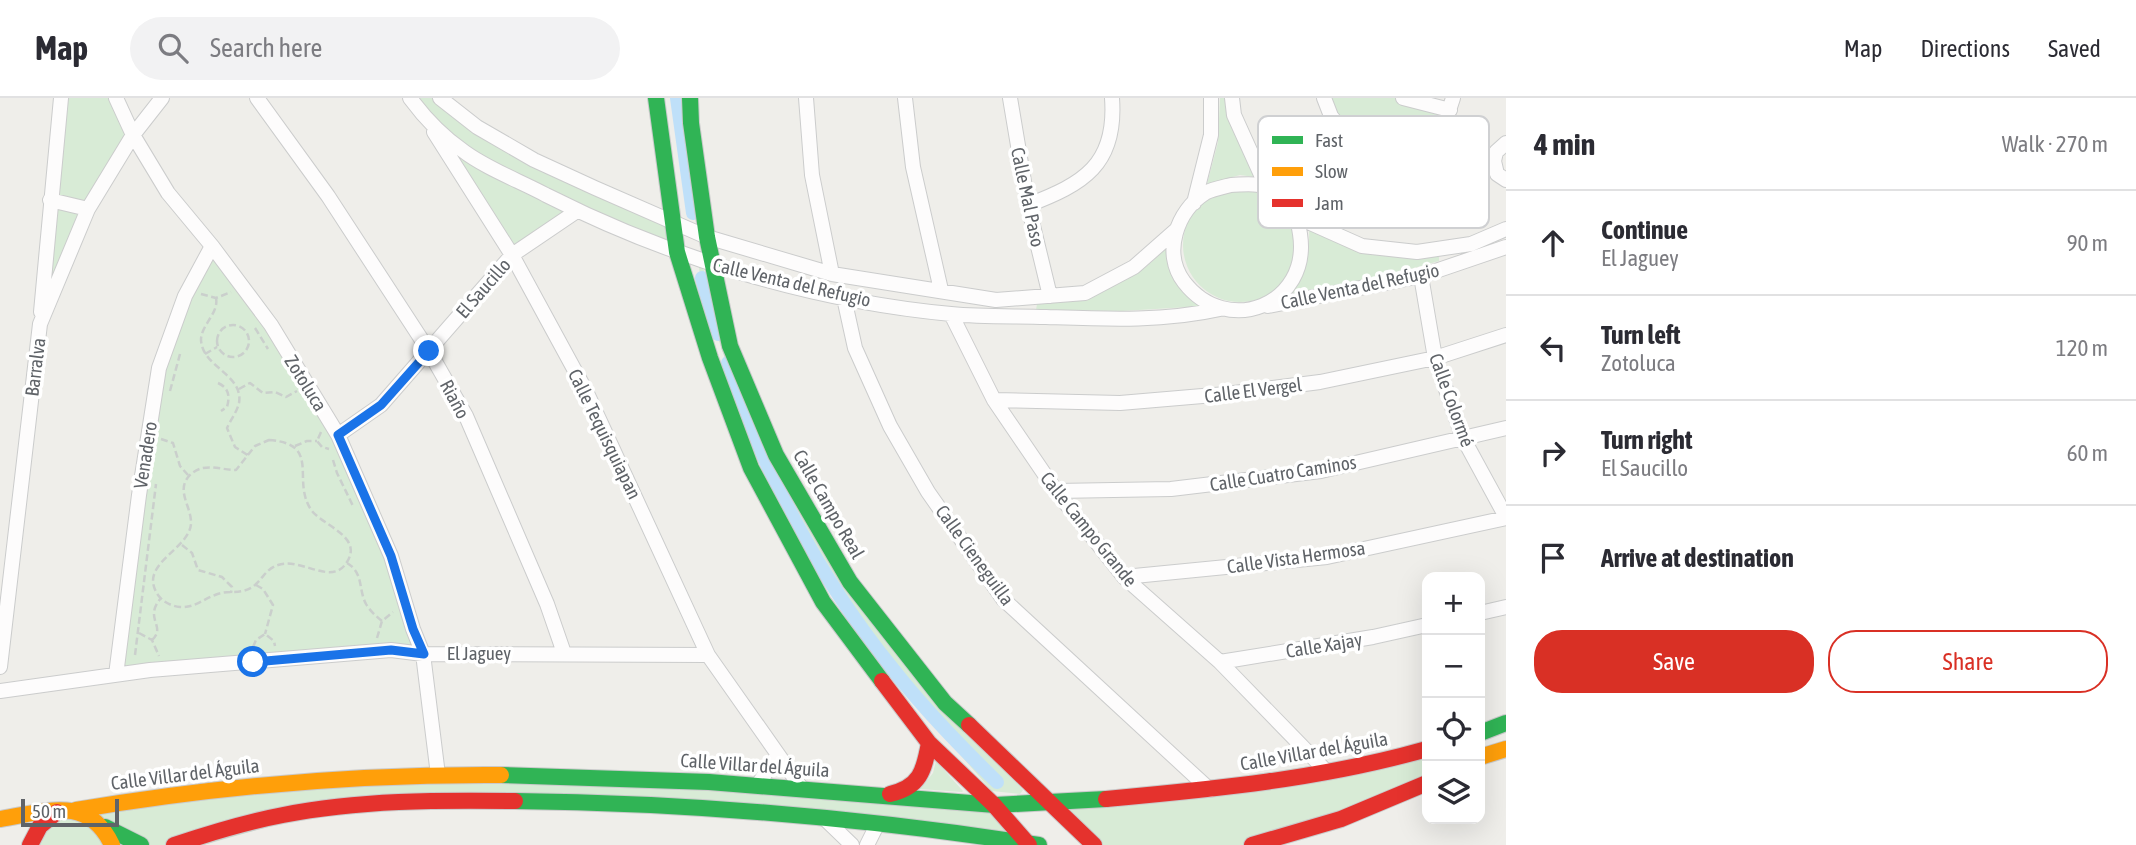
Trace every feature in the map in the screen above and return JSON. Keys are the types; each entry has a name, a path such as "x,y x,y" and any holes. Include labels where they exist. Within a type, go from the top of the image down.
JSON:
{"street":[{"path":"40,324 61,98"},
{"name":"Zotoluca","path":"117,98 133,135 168,193 271,325 338,435 391,556 413,629 424,654 438,775"},
{"name":"Barralva","path":"0,667 40,324 88,209 133,135 162,98"},
{"name":"Riaño","path":"257,98 328,196 429,351 466,416 547,604 564,653"},
{"name":"Calle Venta del Refugio","path":"410,98 424,116 463,151 578,211 711,264 844,298 951,314 1118,320 1187,317 1220,309"},
{"path":"656,98 677,252 710,358 751,468 823,602 929,743 1032,844"},
{"name":"Calle Campo Real","path":"690,98 711,264 730,346 771,443 850,582 945,703 1094,845"},
{"path":"806,98 812,175 832,274"},
{"path":"905,98 913,167 941,290"},
{"name":"Calle Mal Paso","path":"1010,98 1028,205 1050,296"},
{"path":"1028,205 1066,190 1094,169 1110,138 1112,98"},
{"path":"1194,203 1211,135 1211,98"},
{"path":"1231,98 1234,115 1258,164"},
{"path":"1324,98 1331,116"},
{"path":"1403,98 1452,104"},
{"path":"424,116 440,99"},
{"name":"Calle Venta del Refugio","path":"440,99 477,127 534,160 671,222 707,237 832,274 996,300 1086,293 1134,267 1176,230"},
{"name":"Calle Tequisquiapan","path":"424,116 512,255 586,391 708,655 803,790"},
{"path":"1502,177 1494,161 1496,152 1506,144"},
{"path":"1258,185 1231,185 1207,192 1188,208 1176,230 1174,255 1181,279 1197,298 1220,309 1245,312 1269,304 1288,288 1299,265 1299,228"},
{"path":"50,200 88,209"},
{"name":"El Saucillo","path":"338,435 381,405 512,255 578,211"},
{"name":"Calle Venta del Refugio","path":"1323,228 1362,246 1417,252 1471,244 1506,229"},
{"name":"Venadero","path":"117,675 139,495 159,368 185,296 212,247"},
{"name":"Calle Venta del Refugio","path":"1253,309 1421,276 1506,247"},
{"name":"Calle Colormé","path":"1421,276 1435,358 1463,438 1506,517"},
{"name":"Calle Cieneguilla","path":"844,298 855,348 890,426 928,492 1003,599 1209,790"},
{"name":"Calle Campo Grande","path":"951,314 994,400 1055,491 1124,577 1220,662 1327,772"},
{"name":"Calle El Vergel","path":"994,400 1120,403 1226,394 1320,382 1435,358 1506,335"},
{"name":"Calle Cuatro Caminos","path":"1055,491 1171,489 1321,471 1506,428"},
{"name":"Calle Vista Hermosa","path":"1124,577 1327,557 1506,517"},
{"path":"1485,612 1506,607"},
{"name":"Calle Xajay","path":"1220,662 1373,637 1422,626"},
{"name":"El Jaguey","path":"0,691 160,669 391,650 424,654 708,655"},
{"path":"1485,731 1506,723"},
{"path":"881,796 904,792 920,779 929,743"},
{"path":"1485,755 1506,749"},
{"path":"757,786 777,756"},
{"name":"Calle Villar del Águila","path":"1252,845 1354,816 1409,776 1422,756"},
{"name":"Calle Villar del Águila","path":"0,819 76,810 149,796 338,779 438,775 550,774 757,786 994,805 1054,804 1209,790 1327,772 1409,776"},
{"path":"174,845 205,839 266,817 341,806 461,801 549,801 712,809 878,823 1032,844"},
{"path":"76,810 92,815 105,827 141,845"},
{"path":"30,845 34,831 44,819 59,811"},
{"path":"825,819 852,845"},
{"path":"867,845 878,823"},
{"path":"105,827 112,845"}],"path":[{"path":"206,286 201,294 216,298 231,292"},
{"path":"226,286 237,300"},
{"path":"216,298 217,306 201,338 205,354 238,389 240,400 228,428 229,437 235,447 248,456"},
{"path":"225,327 241,327 247,334 248,344 244,352 237,356 228,356 218,346 218,333 225,327"},
{"path":"254,328 269,351"},
{"path":"205,354 218,346"},
{"path":"169,397 180,352"},
{"path":"226,375 220,384 228,392 227,407 234,414"},
{"path":"238,389 250,383 263,393 275,392 286,397 297,391 290,382"},
{"path":"221,411 227,407"},
{"path":"163,429 161,439 173,443 180,466 189,476"},
{"path":"270,440 284,441 295,446 301,454 305,469 302,479 304,494 312,510 348,540 350,552 347,563 330,573 321,573 292,562 280,564 268,569 256,585 246,591 215,595 189,607 166,603 154,586 158,566 164,557 181,544 191,522 183,495 184,482 202,467 236,470 255,446 270,440"},
{"path":"295,446 307,441 317,441"},
{"path":"330,449 337,473 358,515"},
{"path":"135,654 157,474"},
{"path":"181,544 192,553 198,570 222,577 232,587 230,593"},
{"path":"347,563 359,574 367,606 382,621"},
{"path":"256,585 263,589 273,605 265,634"},
{"path":"152,640 157,636 158,629 152,616 153,610 161,598"},
{"path":"378,651 377,638 382,621 396,610 399,619"},
{"path":"138,633 152,640 159,655 160,669"}],"green space":[{"path":"61,98 116,98 133,135 88,209 40,324"},
{"path":"410,98 440,98 477,127 671,222 677,252 578,211 512,255"},
{"path":"673,98 684,98 694,217 689,212"},
{"path":"1220,98 1225,98 1234,133 1255,177 1240,175 1207,184 1218,142"},
{"path":"1324,98 1403,98 1450,110 1447,116 1335,116"},
{"path":"1229,189 1258,191 1258,228 1294,228 1296,256 1288,277 1272,293 1251,301 1229,301 1208,293 1192,277 1184,256 1184,234 1192,213 1208,197"},
{"path":"1309,228 1316,228 1420,257 1439,257 1439,261 1361,283 1290,295 1300,279 1309,245"},
{"path":"212,246 338,435 423,654 117,675 159,368"},
{"path":"1169,246 1205,306 1122,311 1036,310 1037,304 1077,298 1116,284 1144,268"},
{"path":"702,266 824,547 1023,790 1020,794 992,791 878,661 845,613 789,515 740,402 704,298 699,268"},
{"path":"1422,750 1422,785 1252,845 1094,845 1053,804"},
{"path":"936,761 962,792 920,789 933,773"},
{"path":"461,774 994,805 1028,843 712,809 341,806 204,845 30,845 59,811"}],"waterway":[{"path":"677,98 693,213"},
{"path":"702,278 718,334"},
{"path":"728,363 742,404 776,484 841,598 917,698 997,782"}],"traffic: fast":[{"path":"656,98 677,252 710,358 751,468 823,602 882,681"},
{"path":"690,98 707,237 730,346 776,455 850,582 945,703 969,725"},
{"path":"1485,731 1506,723"},
{"path":"501,775 709,782 995,805 1106,799"},
{"path":"515,801 646,805 778,814 909,827 1039,845"},
{"path":"105,827 141,845"}],"traffic: slow":[{"path":"1485,755 1506,749"},
{"path":"76,810 182,794 288,783 501,775"},
{"path":"0,819 49,811 78,813 91,818 112,845"}],"traffic: jam":[{"path":"882,681 929,743 994,805 1029,845"},
{"path":"969,725 1094,845"},
{"path":"890,794 908,787 919,776 929,743"},
{"path":"1106,799 1228,787 1308,775 1422,750"},
{"path":"1252,845 1341,819 1422,785"},
{"path":"174,845 242,824 340,806 399,802 515,801"},
{"path":"30,845 40,826 57,812"}],"route":[{"path":"253,662 391,650 424,654 413,629 391,556 338,435 381,405 429,351"}]}
